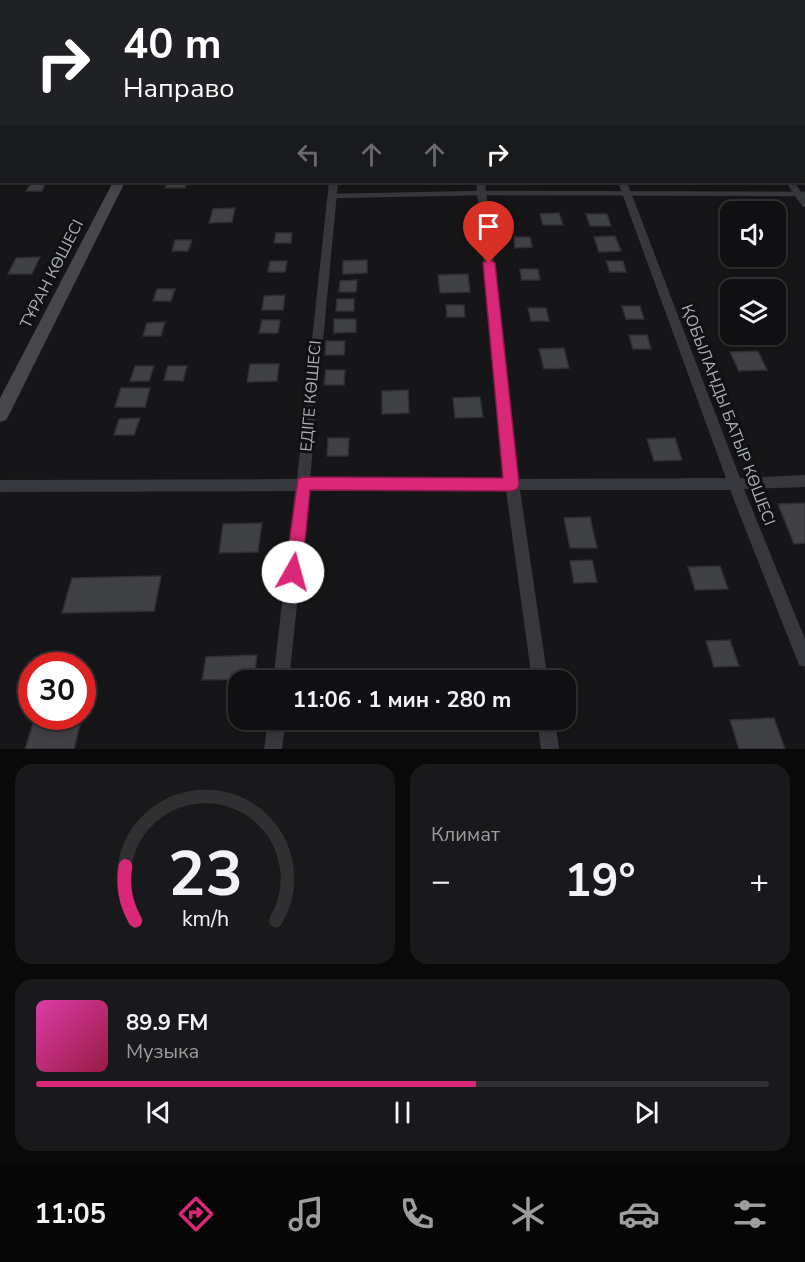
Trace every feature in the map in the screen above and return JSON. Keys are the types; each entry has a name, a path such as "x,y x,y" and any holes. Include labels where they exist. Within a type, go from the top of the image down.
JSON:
{"street":[{"name":"ТҰРАН КӨШЕСІ","path":"0,415 118,183"},
{"name":"ЕДІГЕ КӨШЕСІ","path":"282,670 333,183"},
{"path":"791,183 802,194 805,204"},
{"path":"481,187 512,484 538,670"},
{"name":"ҚОБЫЛАНДЫ БАТЫР КӨШЕСІ","path":"626,187 735,484 805,659"},
{"path":"0,486 735,484 805,481"},
{"path":"273,749 276,730"},
{"path":"547,730 550,749"}],"lane":[{"path":"331,196 481,187 626,187 802,194"}],"building":[{"path":"31,183 46,183 42,191 26,191"},
{"path":"167,183 187,183 185,188 165,188"},
{"path":"235,208 232,222 209,223 213,209"},
{"path":"559,213 563,225 543,225 540,214"},
{"path":"586,214 607,214 611,226 590,226"},
{"path":"276,233 292,233 291,243 274,243"},
{"path":"615,236 621,251 599,252 594,237"},
{"path":"514,237 530,237 532,247 515,248"},
{"path":"175,240 192,240 188,251 172,251"},
{"path":"40,257 32,274 8,274 16,258"},
{"path":"367,260 367,273 343,274 343,261"},
{"path":"270,261 287,261 285,272 268,272"},
{"path":"606,261 623,261 626,272 610,272"},
{"path":"520,269 538,269 540,280 522,280"},
{"path":"468,274 470,292 440,293 438,275"},
{"path":"357,280 356,292 339,292 340,281"},
{"path":"157,289 175,289 171,301 153,301"},
{"path":"285,295 283,310 262,310 264,296"},
{"path":"337,299 354,299 354,311 336,311"},
{"path":"446,305 464,305 465,317 447,317"},
{"path":"622,306 640,306 644,319 626,319"},
{"path":"528,308 546,308 549,321 531,321"},
{"path":"334,319 356,319 356,332 334,333"},
{"path":"262,320 280,320 278,333 259,333"},
{"path":"165,322 161,336 143,336 147,323"},
{"path":"629,335 647,335 651,349 633,349"},
{"path":"326,341 345,341 344,355 325,355"},
{"path":"564,348 569,368 544,369 539,349"},
{"path":"758,351 767,370 739,371 730,352"},
{"path":"250,364 279,364 277,381 247,382"},
{"path":"135,366 154,366 149,381 130,381"},
{"path":"168,366 187,366 183,381 164,380"},
{"path":"326,370 345,370 344,385 324,385"},
{"path":"121,388 150,388 145,407 115,407"},
{"path":"408,390 409,413 382,414 382,391"},
{"path":"480,397 483,417 455,418 453,398"},
{"path":"140,418 134,435 114,435 119,419"},
{"path":"328,438 349,438 348,456 327,456"},
{"path":"675,438 682,460 654,461 647,439"},
{"path":"805,503 805,543 794,544 778,504"},
{"path":"590,517 597,548 570,548 564,518"},
{"path":"262,523 258,552 219,553 223,524"},
{"path":"592,560 597,582 574,583 570,561"},
{"path":"720,566 728,589 695,590 688,567"},
{"path":"161,576 154,611 62,613 72,578"},
{"path":"730,640 739,666 714,667 706,641"},
{"path":"257,655 255,670 228,670 228,680 202,680 206,657"},
{"path":"774,718 785,749 739,749 730,720"},
{"path":"31,730 79,730 74,749 25,749"}],"route":[{"path":"293,572 303,484 512,484 489,263"}]}
